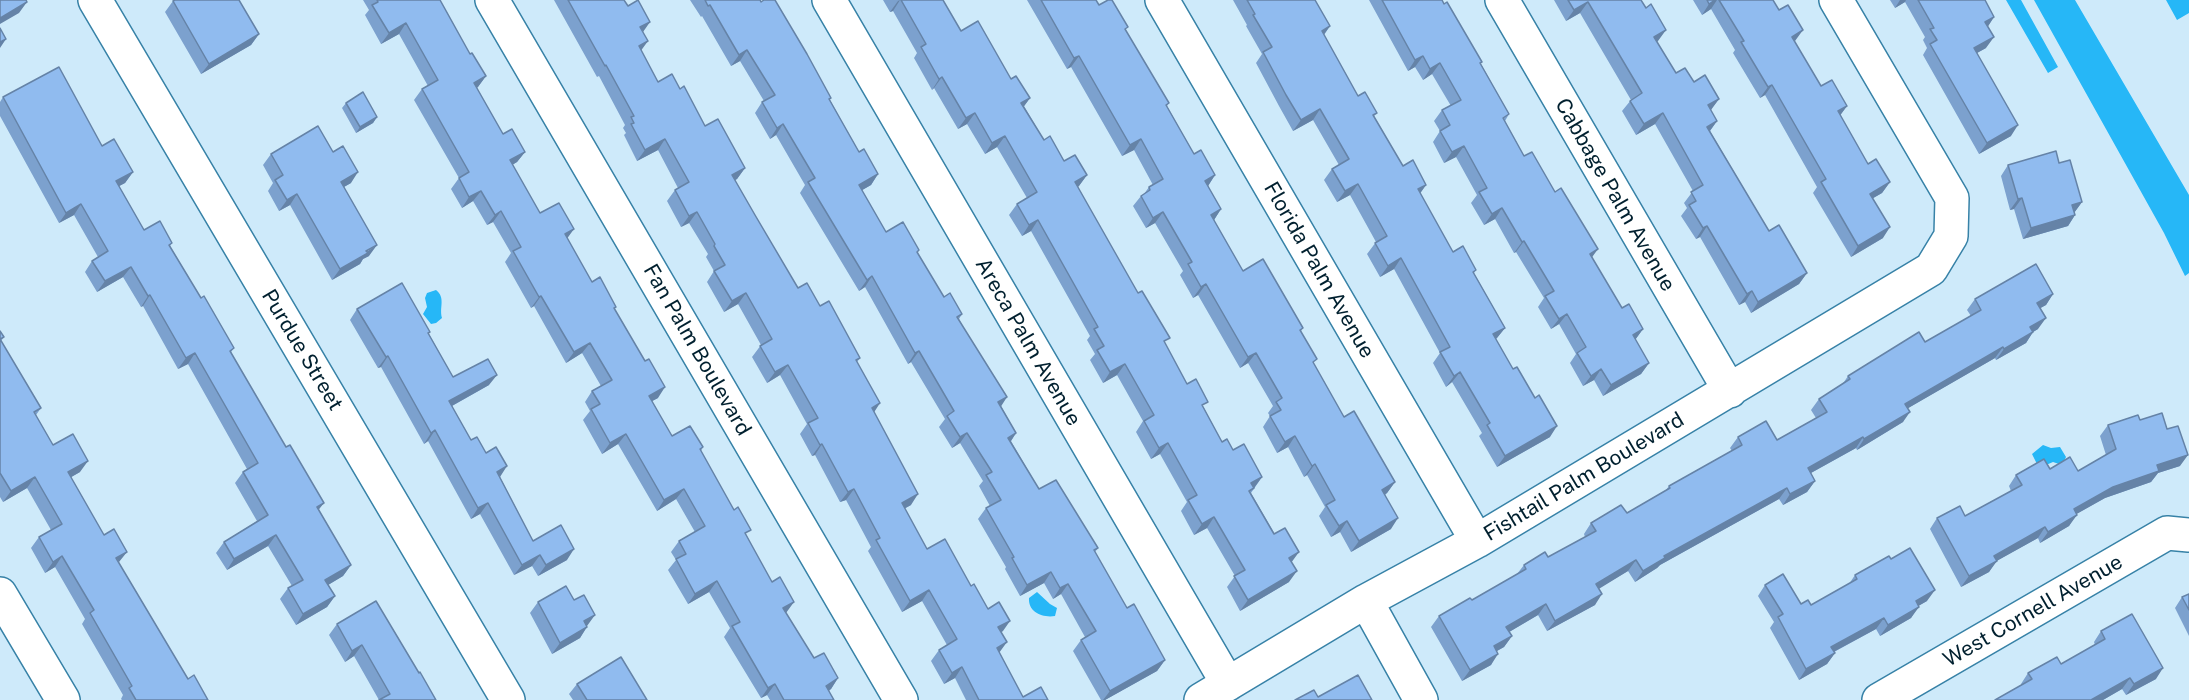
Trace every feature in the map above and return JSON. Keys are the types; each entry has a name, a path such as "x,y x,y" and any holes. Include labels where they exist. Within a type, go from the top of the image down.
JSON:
{"street":[{"name":"Purdue Street","path":"95,0 508,700"},
{"name":"Fan Palm Boulevard","path":"492,0 902,700"},
{"name":"Areca Palm Avenue","path":"829,0 1214,692"},
{"name":"Florida Palm Avenue","path":"1162,0 1477,541"},
{"name":"Cabbage Palm Avenue","path":"1502,0 1730,391"},
{"name":"Fishtail Palm Boulevard","path":"1214,692 1366,601 1477,541 1931,269 1951,236 1952,198 1836,0"},
{"name":"West Cornell Avenue","path":"1879,700 2167,533 2189,535"},
{"path":"0,594 63,700"},
{"path":"1366,601 1421,700"}],"water":[{"path":"2006,0 2021,0 2058,67 2048,73"},
{"path":"2034,0 2075,0 2189,195 2189,273 2185,276 2164,233"},
{"path":"2166,0 2189,0 2189,13 2177,20"},
{"path":"436,290 442,299 442,318 431,324 423,314 427,307 425,298 427,293"},
{"path":"2043,445 2051,448 2060,447 2066,457 2064,461 2059,464 2053,462 2046,465 2037,464 2032,454"},
{"path":"1037,592 1057,608 1055,616 1041,615 1033,610 1029,598"}],"building":[{"path":"0,0 26,0 27,2 0,18"},
{"path":"239,0 259,34 209,64 173,1"},
{"path":"377,0 440,0 470,54 472,53 486,76 474,83 503,134 512,129 525,152 510,160 540,213 559,203 574,229 565,234 592,282 600,277 616,307 614,308 645,361 649,359 665,387 649,396 672,436 690,426 703,447 700,449 734,510 738,507 751,530 745,533 772,582 780,577 794,602 783,608 814,658 824,653 838,678 826,686 834,700 784,700 775,684 768,688 732,626 740,622 717,581 695,594 676,559 686,554 679,541 705,526 684,489 664,500 626,434 610,443 591,409 600,404 592,391 612,380 590,343 574,352 513,251 521,247 501,211 495,215 481,191 469,197 459,178 469,172 422,89 438,80 406,23 389,33 372,5 378,2"},
{"path":"568,0 624,0 628,6 638,0 650,22 640,27 648,41 639,46 658,82 672,74 680,89 684,86 705,126 718,119 745,168 732,175 798,288 807,283 820,306 829,301 860,358 856,360 880,403 872,408 918,494 902,503 927,549 945,539 971,586 974,584 988,609 999,602 1010,621 998,627 1007,642 997,648 1023,697 1041,687 1048,700 979,700 962,667 952,673 939,650 957,639 929,590 910,601 876,540 880,538 854,489 848,492 808,423 818,418 788,365 775,372 760,346 772,339 746,293 732,301 714,271 725,265 697,212 689,216 675,190 689,182 665,139 645,150 631,124 634,123 631,117 634,116"},
{"path":"705,0 760,0 761,2 775,0 807,54 859,152 864,149 878,174 859,185 886,232 903,222 919,250 917,252 944,297 950,293 962,314 957,317 1007,397 998,402 1016,433 1008,438 1039,489 1056,480 1098,548 1094,550 1127,608 1134,604 1165,660 1110,691 1081,640 1096,631 1068,584 1060,588 1051,572 1027,585 986,508 1001,500 986,475 992,472 967,433 960,437 947,416 954,411 919,351 915,353 872,276 867,280 808,182 815,178 783,124 777,128 762,102 775,95 747,50 739,55"},
{"path":"901,0 943,0 961,31 978,21 1011,79 1016,76 1030,98 1021,103 1044,140 1050,136 1064,161 1075,155 1087,175 1075,182 1138,293 1142,291 1170,338 1164,341 1187,384 1196,379 1208,402 1202,405 1222,442 1227,439 1233,450 1244,444 1262,477 1251,483 1254,488 1249,491 1274,534 1285,528 1299,552 1289,558 1297,571 1248,600 1234,576 1245,570 1214,517 1202,524 1188,500 1197,495 1168,443 1159,448 1144,421 1154,415 1125,364 1110,372 1097,350 1104,346 1094,329 1098,327 1038,220 1029,225 1017,204 1037,192 1005,136 992,143 975,113 966,118 942,77 939,79 921,47 926,44"},
{"path":"1041,0 1096,0 1099,5 1112,0 1128,27 1125,29 1169,103 1166,105 1194,154 1201,150 1215,175 1205,181 1221,209 1211,215 1243,271 1263,259 1303,328 1300,330 1317,359 1313,362 1344,417 1354,411 1395,482 1382,490 1398,518 1359,541 1347,521 1339,526 1326,505 1335,500 1315,464 1312,466 1295,436 1285,442 1270,416 1281,410 1276,402 1282,398 1256,353 1248,357 1206,284 1201,287 1188,264 1192,262 1163,212 1153,218 1141,196 1150,190 1149,187 1163,179 1141,139 1130,145 1079,56 1074,58"},
{"path":"1247,0 1315,0 1330,26 1322,31 1358,96 1365,92 1377,113 1373,115 1403,166 1413,160 1426,185 1418,189 1453,252 1463,246 1476,270 1473,272 1505,328 1493,334 1513,369 1517,367 1535,398 1539,395 1557,426 1505,456 1487,425 1490,423 1460,372 1454,376 1440,352 1450,347 1401,258 1388,266 1375,243 1387,236 1358,184 1345,191 1332,169 1349,159 1320,109 1301,120 1286,95 1263,52 1272,47"},
{"path":"1382,0 1442,0 1444,4 1447,2 1509,114 1503,118 1524,156 1532,152 1555,192 1561,188 1598,249 1590,254 1622,308 1629,304 1643,329 1633,335 1649,363 1611,385 1601,369 1591,376 1577,353 1586,347 1567,314 1559,319 1545,296 1554,291 1524,241 1522,242 1502,208 1492,214 1479,192 1487,188 1464,146 1452,152 1440,131 1450,125 1442,110 1461,100 1440,63 1430,69 1423,56 1415,60"},
{"path":"1568,0 1641,0 1646,8 1651,4 1666,30 1654,37 1676,73 1685,68 1694,82 1705,75 1719,99 1708,105 1717,121 1707,127 1769,231 1779,225 1807,273 1758,302 1752,291 1747,294 1707,226 1703,228 1689,205 1696,201 1691,192 1703,185 1663,113 1644,124 1630,101 1642,93 1588,2 1574,10"},
{"path":"1719,0 1773,0 1779,10 1788,5 1803,30 1792,37 1821,86 1832,80 1847,106 1838,111 1868,164 1876,159 1890,182 1870,194 1890,227 1858,246 1821,182 1826,179 1772,85 1768,87 1741,42 1744,41"},
{"path":"1918,0 1985,0 1994,17 1985,22 1994,37 1974,48 2018,125 1987,143 1930,44 1937,40 1930,29 1934,28"},
{"path":"0,28 6,39 0,42"},
{"path":"59,67 102,146 114,139 133,172 116,181 144,230 160,221 172,243 169,245 201,298 204,296 234,348 230,351 286,447 290,445 324,503 317,507 351,565 325,580 335,596 303,614 288,588 303,580 276,535 234,559 224,542 268,515 243,472 258,463 195,353 186,358 131,267 105,281 92,261 108,251 81,204 66,213 3,97"},
{"path":"363,92 377,117 360,127 346,103"},
{"path":"318,126 333,152 343,146 358,172 341,182 377,245 366,251 368,253 340,269 297,194 287,200 275,180 283,175 271,154"},
{"path":"2056,151 2059,163 2070,160 2082,202 2072,205 2075,215 2031,228 2022,198 2018,199 2008,165"},
{"path":"2036,264 2053,294 2037,303 2046,318 2030,327 2033,332 1905,404 1910,412 1808,468 1815,481 1790,494 1787,488 1664,556 1665,558 1643,571 1636,560 1596,584 1602,594 1555,621 1546,604 1506,627 1512,636 1494,646 1498,654 1470,670 1439,616 1526,569 1524,565 1545,552 1548,557 1596,531 1591,523 1621,505 1627,513 1670,488 1669,486 1742,445 1738,437 1766,421 1777,440 1827,412 1819,399 1850,379 1848,376 1919,332 1925,342 1981,310 1975,299"},
{"path":"402,283 453,377 488,359 497,375 449,401 471,440 477,437 486,453 496,447 507,466 497,472 533,541 561,525 574,549 546,565 540,555 522,565 488,503 478,508 435,430 431,433 388,356 386,357 357,309"},
{"path":"0,339 41,408 34,412 53,445 73,434 88,461 68,472 104,535 114,529 127,552 116,558 188,679 194,675 208,700 136,700 129,688 132,686 90,613 94,610 62,556 53,562 39,537 62,524 35,477 11,491 0,473"},
{"path":"2162,413 2167,429 2178,426 2188,455 2157,465 2159,471 2113,487 2074,509 2077,515 2048,532 2045,527 1994,556 1997,561 1969,576 1937,518 1960,506 1965,516 2022,485 2016,475 2044,459 2050,469 2070,457 2078,471 2116,449 2108,425 2138,415 2140,420"},
{"path":"1910,548 1935,590 1916,601 1919,607 1888,625 1884,618 1831,647 1835,653 1806,669 1778,617 1783,614 1765,585 1783,574 1801,604 1808,600 1811,605 1857,579 1855,575 1889,556 1891,559"},
{"path":"566,586 574,600 584,595 595,615 584,621 587,627 560,643 538,602"},
{"path":"2189,594 2189,610 2182,597"},
{"path":"376,601 436,700 379,700 390,694 362,645 352,651 337,624"},
{"path":"2132,614 2163,668 2134,684 2130,678 2091,700 1995,700 2032,679 2028,673 2057,657 2061,664 2105,639 2101,631"},
{"path":"621,657 647,700 587,700 577,684"},
{"path":"1358,675 1372,700 1295,700 1314,690 1318,697"}]}
